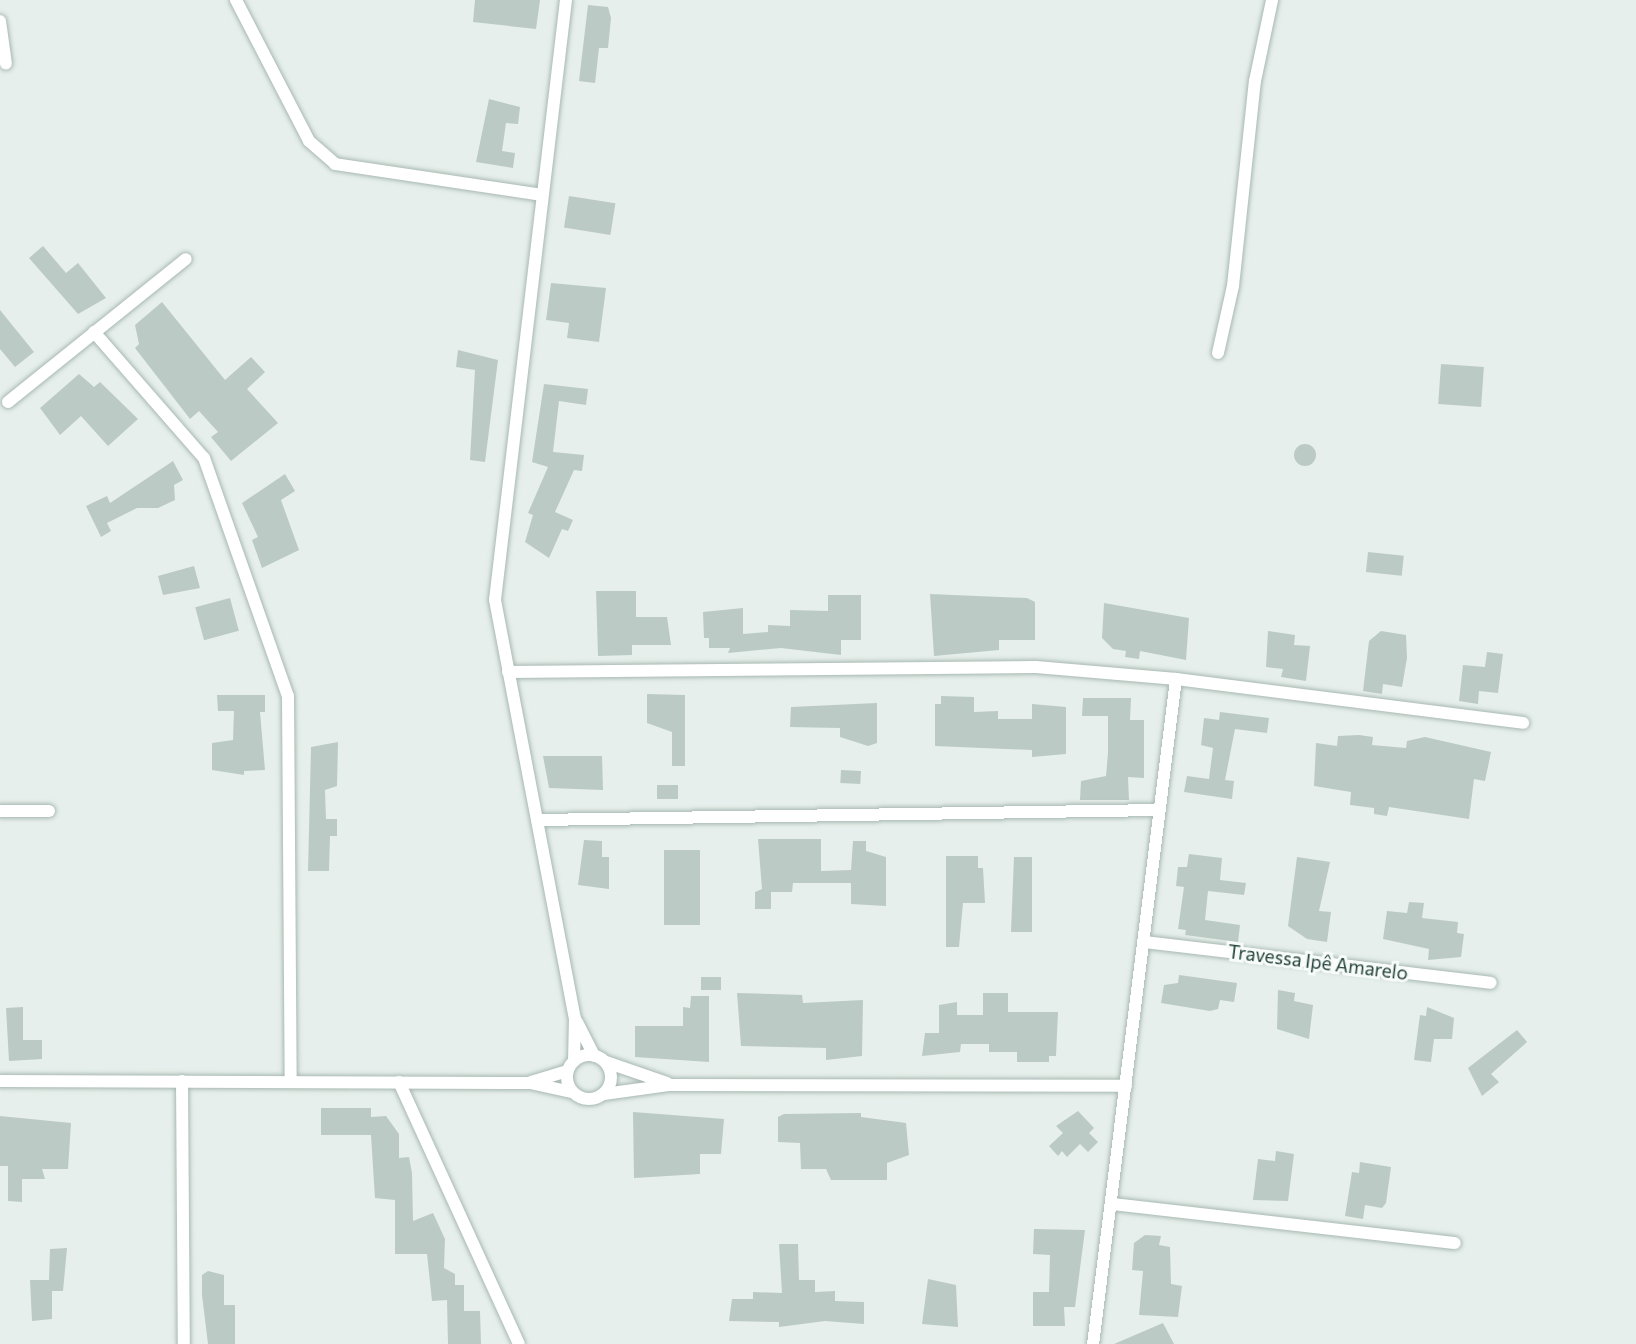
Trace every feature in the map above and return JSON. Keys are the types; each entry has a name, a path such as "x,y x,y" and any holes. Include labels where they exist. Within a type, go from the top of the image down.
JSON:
{"street":[{"path":"236,0 309,141 335,164 542,194"},
{"path":"566,0 495,600 575,1018 572,1092"},
{"path":"1218,353 1233,286 1255,81 1272,0"},
{"path":"0,21 6,64"},
{"path":"8,402 186,259"},
{"path":"94,332 204,458 288,696 291,1082"},
{"path":"508,672 1035,667 1176,679 1522,723"},
{"path":"1093,1344 1176,679"},
{"path":"537,820 1159,810"},
{"path":"0,811 49,811"},
{"name":"Travessa Ipê Amarelo","path":"1144,942 1491,983"},
{"path":"575,1018 611,1078 604,1094"},
{"path":"530,1083 571,1066 600,1059 670,1085"},
{"path":"0,1081 530,1083 572,1092 588,1100 604,1094 670,1085 1126,1086"},
{"path":"182,1081 184,1344"},
{"path":"399,1082 519,1344"},
{"path":"1112,1203 1455,1243"}],"building":[{"path":"475,0 540,0 536,29 473,22"},
{"path":"588,5 608,7 611,18 608,48 599,48 595,83 579,81"},
{"path":"489,99 520,107 518,124 506,123 502,151 515,153 513,168 476,162"},
{"path":"569,196 615,203 610,235 564,228"},
{"path":"43,246 66,273 78,263 106,298 78,314 29,258"},
{"path":"551,283 606,288 599,342 567,338 569,323 546,320"},
{"path":"162,302 225,380 251,357 265,372 247,389 278,423 231,461 211,437 218,432 199,411 190,419 135,348 139,344 135,325"},
{"path":"0,310 34,352 15,367 0,349"},
{"path":"458,350 498,360 485,462 470,460 475,370 456,367"},
{"path":"1441,364 1484,367 1481,407 1438,404"},
{"path":"79,374 94,387 100,382 138,419 108,446 81,416 60,435 40,408"},
{"path":"544,384 588,389 586,405 559,401 553,452 584,455 582,471 574,470 555,512 573,520 568,531 562,529 549,558 525,542 533,515 528,513 548,467 532,462"},
{"path":"1305,444 1315,451 1316,455 1309,465 1305,466 1295,459 1294,455 1301,445"},
{"path":"173,461 183,480 174,485 175,500 158,508 137,508 107,523 111,531 101,537 86,506 107,496 110,503"},
{"path":"285,474 295,491 281,500 299,550 262,568 252,540 258,537 242,503"},
{"path":"1368,552 1404,556 1402,576 1366,572"},
{"path":"194,566 200,588 163,595 158,576"},
{"path":"596,591 636,591 636,617 667,617 671,645 632,645 632,655 598,656"},
{"path":"930,594 1027,598 1035,602 1035,640 999,640 999,650 934,656"},
{"path":"828,595 861,595 861,640 841,640 841,655 781,648 728,653 730,648 709,648 709,638 704,638 703,612 743,608 743,634 768,632 768,625 790,626 790,610 828,611"},
{"path":"230,598 239,631 204,640 195,607"},
{"path":"1104,603 1189,618 1186,660 1140,651 1139,659 1125,657 1126,651 1113,649 1102,638"},
{"path":"1268,631 1295,635 1294,645 1310,646 1306,681 1281,677 1283,669 1266,667"},
{"path":"1381,631 1406,635 1407,658 1402,687 1383,684 1382,694 1363,691 1369,641"},
{"path":"1487,652 1503,654 1498,693 1479,691 1478,704 1459,701 1463,665 1485,667"},
{"path":"647,694 685,695 685,766 672,766 672,732 647,723"},
{"path":"217,695 265,695 265,712 260,712 265,770 244,771 244,775 212,770 212,743 233,740 234,711 218,711"},
{"path":"941,696 974,697 974,712 998,711 998,719 1032,719 1032,704 1066,707 1066,754 1032,757 1032,750 935,746 935,704 941,704"},
{"path":"1083,698 1131,698 1130,720 1144,720 1144,778 1128,777 1129,800 1080,800 1081,781 1106,776 1108,753 1108,716 1082,716"},
{"path":"877,703 877,743 868,746 840,737 840,728 790,727 791,707"},
{"path":"1220,712 1269,718 1267,733 1235,729 1225,780 1234,781 1232,799 1184,792 1187,776 1209,779 1213,748 1201,745 1204,718 1219,720"},
{"path":"1338,736 1373,737 1372,745 1406,748 1407,741 1425,737 1491,752 1485,781 1474,779 1469,819 1389,807 1387,816 1374,814 1374,808 1350,805 1351,792 1314,786 1316,743 1337,746"},
{"path":"338,742 337,786 325,790 326,819 337,819 337,836 330,836 329,871 308,871 311,747"},
{"path":"543,756 602,756 603,790 549,788"},
{"path":"841,770 861,771 860,784 840,783"},
{"path":"657,785 678,785 678,799 657,799"},
{"path":"758,839 821,839 821,871 851,870 853,841 866,841 866,851 886,857 886,906 851,904 851,883 793,883 792,892 771,892 771,909 755,909 755,892 762,889"},
{"path":"584,840 602,841 602,857 609,857 609,889 578,885"},
{"path":"664,850 700,850 700,925 664,925"},
{"path":"1189,854 1222,858 1220,880 1246,883 1244,895 1208,891 1205,920 1240,925 1238,942 1185,935 1186,930 1178,929 1184,887 1176,886 1178,867 1187,867"},
{"path":"946,856 978,856 978,868 983,868 985,903 963,903 959,947 946,947"},
{"path":"1014,857 1032,857 1032,932 1011,932"},
{"path":"1297,857 1330,862 1319,911 1331,912 1327,942 1307,939 1288,926"},
{"path":"1409,902 1424,903 1422,918 1458,922 1457,933 1464,934 1461,957 1428,960 1429,949 1383,939 1387,911 1407,913"},
{"path":"1179,975 1237,983 1234,1002 1220,1000 1218,1009 1210,1011 1161,1003 1164,985 1178,983"},
{"path":"701,977 721,977 721,990 701,990"},
{"path":"1278,990 1295,993 1294,1001 1313,1005 1309,1039 1277,1029"},
{"path":"737,993 802,995 803,1003 863,1000 862,1056 826,1060 826,1048 741,1046"},
{"path":"983,993 1008,993 1008,1012 1058,1012 1056,1056 1049,1056 1049,1062 1017,1062 1017,1052 989,1052 989,1044 961,1044 960,1052 922,1056 925,1033 939,1033 939,1005 957,1002 957,1015 983,1015"},
{"path":"691,996 709,996 709,1062 635,1057 635,1026 683,1026 683,1007 690,1008"},
{"path":"23,1007 23,1040 42,1040 42,1059 9,1061 6,1008"},
{"path":"1427,1007 1454,1018 1452,1039 1434,1039 1431,1062 1414,1060 1420,1015 1426,1016"},
{"path":"1517,1030 1527,1042 1491,1074 1499,1082 1482,1096 1468,1068"},
{"path":"321,1108 371,1108 371,1117 386,1116 399,1134 399,1158 409,1157 412,1173 413,1221 433,1213 445,1239 444,1268 455,1274 455,1285 464,1285 464,1311 480,1311 481,1344 448,1344 447,1300 432,1301 427,1254 395,1254 395,1200 375,1198 371,1135 321,1135"},
{"path":"1078,1111 1094,1128 1089,1133 1098,1142 1088,1152 1080,1144 1067,1157 1062,1151 1058,1156 1049,1146 1063,1133 1056,1126"},
{"path":"633,1112 724,1119 721,1154 700,1154 700,1174 634,1178"},
{"path":"861,1113 861,1117 906,1123 909,1155 887,1163 887,1180 831,1180 826,1169 801,1169 800,1143 778,1142 778,1117 784,1114"},
{"path":"0,1116 71,1123 68,1169 42,1169 45,1179 22,1179 22,1202 8,1201 8,1166 0,1166"},
{"path":"1276,1151 1294,1154 1288,1201 1253,1200 1258,1159 1275,1161"},
{"path":"1360,1162 1391,1167 1386,1203 1382,1208 1365,1205 1363,1219 1345,1216 1352,1172 1359,1173"},
{"path":"1034,1229 1085,1230 1075,1307 1064,1307 1065,1326 1033,1326 1033,1292 1049,1292 1050,1255 1033,1254"},
{"path":"1145,1235 1161,1236 1159,1245 1170,1247 1171,1284 1182,1286 1178,1317 1139,1315 1143,1271 1132,1270 1134,1243"},
{"path":"779,1244 798,1244 799,1280 815,1280 815,1292 835,1291 835,1301 864,1302 864,1324 825,1321 779,1327 779,1322 729,1321 732,1299 753,1299 753,1292 782,1293"},
{"path":"67,1248 63,1291 52,1291 52,1319 32,1321 30,1280 49,1280 50,1249"},
{"path":"208,1271 224,1275 224,1305 235,1305 235,1344 208,1344 202,1275"},
{"path":"928,1279 956,1285 958,1327 922,1324"},
{"path":"1163,1323 1174,1344 1114,1344"}]}
